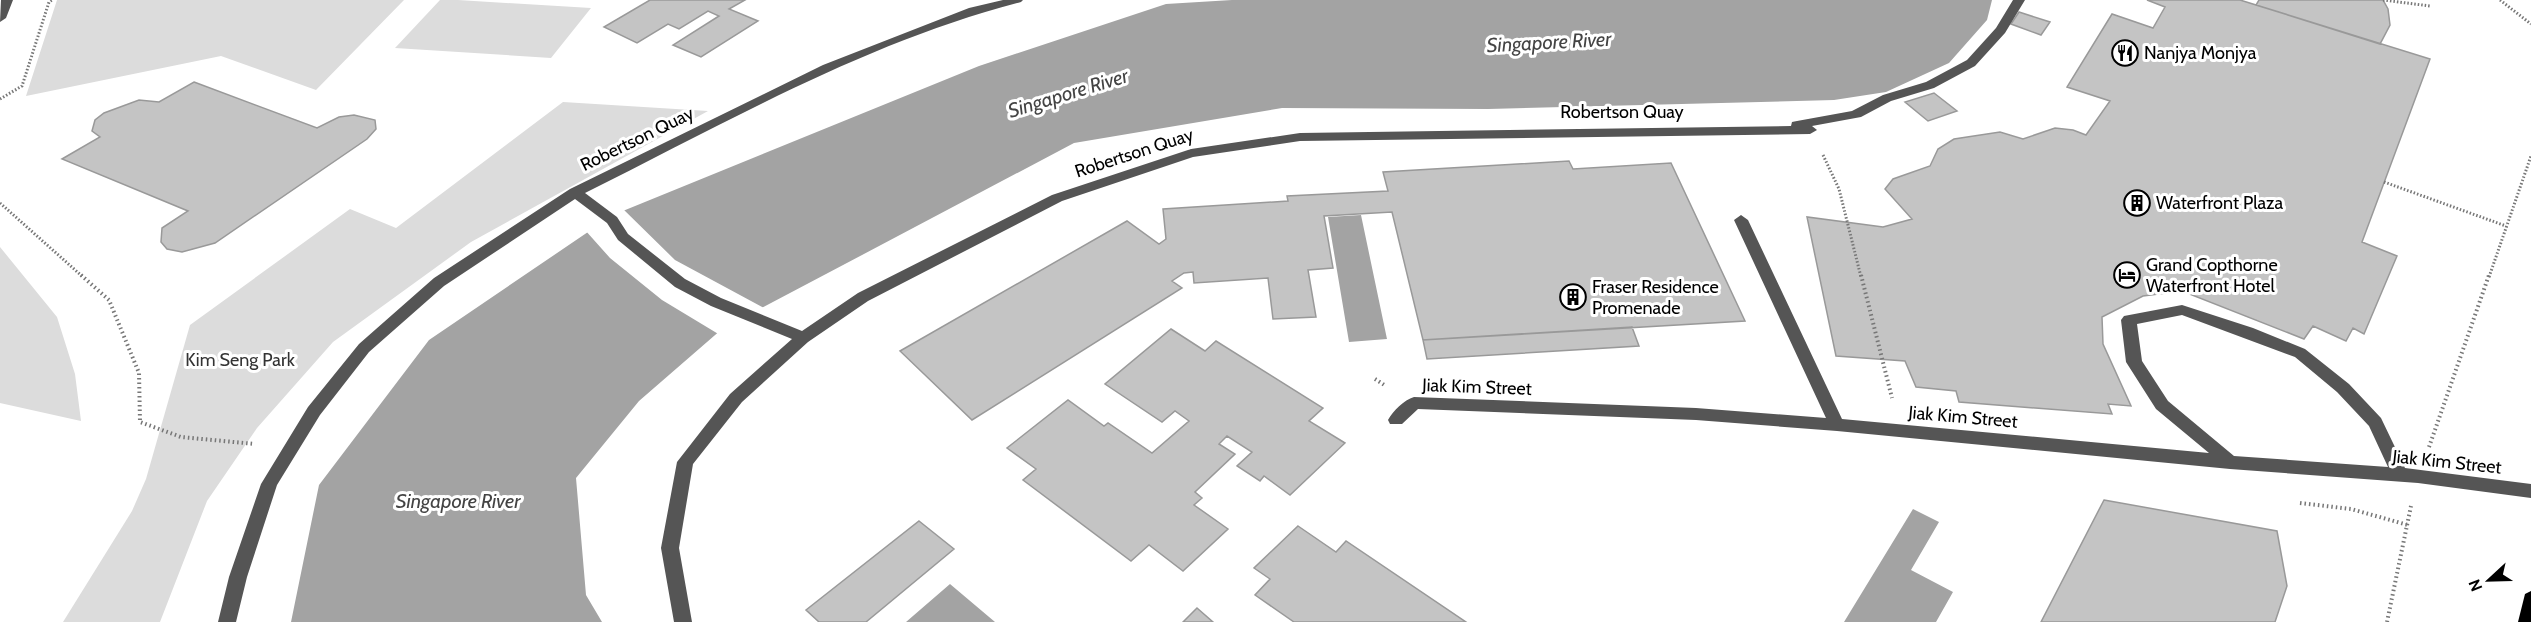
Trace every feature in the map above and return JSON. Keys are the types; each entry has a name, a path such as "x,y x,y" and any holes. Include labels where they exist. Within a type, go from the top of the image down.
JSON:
{"main road":[{"path":"2526,622 2531,599"}],"street":[{"path":"0,18 7,0"},
{"name":"Robertson Quay","path":"574,192 826,68 973,11 1017,0"},
{"path":"1810,130 1797,125 1856,114 1887,98 1930,85 1971,63 2001,30 2019,0"},
{"name":"Robertson Quay","path":"683,622 670,548 685,462 736,398 804,338 863,297 1057,198 1191,153 1300,137 1810,130"},
{"path":"226,622 238,577 269,484 314,411 364,348 439,282 574,192 612,220 623,237 680,283 757,320 804,338"},
{"path":"1741,220 1838,425"},
{"path":"2230,462 2162,405 2134,363 2129,320 2182,310 2300,353 2343,388 2375,422 2400,476"},
{"name":"Jiak Kim Street","path":"1396,420 1414,403 1696,414 2230,462 2418,476 2531,491"}],"path":[{"path":"0,99 22,86 49,2 52,0"},
{"path":"2383,0 2430,6"},
{"path":"2500,0 2531,24"},
{"path":"1810,130 1839,189 1895,408"},
{"path":"2387,622 2418,476 2531,156"},
{"path":"2384,182 2506,226"},
{"path":"0,203 109,300 139,373 137,404 140,422 155,431 212,443 257,444 269,484"},
{"path":"2351,509 2408,525"}],"green space":[{"path":"57,0 404,0 316,90 221,56 26,96"},
{"path":"440,0 591,8 551,58 395,48"},
{"name":"Kim Seng Park","path":"563,102 708,111 471,242 333,342 257,428 207,501 160,622 63,622 132,511 146,479 190,325 350,209 396,228"},
{"path":"0,247 57,317 75,374 81,421 0,403"}],"water":[{"name":"Singapore River","path":"1232,0 1992,0 1987,20 1949,63 1886,92 1834,100 1488,109 1282,108 1074,143 722,329 639,401 576,478 586,595 602,622 291,622 319,485 429,340 613,215 979,66 1166,4"},
{"path":"1361,215 1387,339 1349,342 1328,217"},
{"path":"1913,509 1939,522 1911,570 1953,592 1936,622 1844,622"},
{"path":"950,584 995,622 906,622"}],"pier":[{"path":"622,208 675,260 766,309 720,335 662,300 610,258 585,230"}],"building":[{"path":"650,0 745,0 729,9 758,21 701,57 673,45 719,16 708,11 679,29 668,24 637,43 604,27"},
{"name":"Waterfront Plaza","path":"2147,0 2240,0 2430,59 2362,242 2397,256 2364,334 2353,328 2346,341 2313,326 2304,339 2182,291 2143,296 2102,317 2103,344 2131,406 2108,404 2112,414 1959,402 1956,391 1916,387 1905,361 1836,356 1807,217 1883,227 1912,219 1885,189 1893,179 1930,166 1938,149 1954,139 2000,132 2023,139 2055,128 2073,130 2086,135 2110,101 2067,87 2112,14 2153,28 2165,7"},
{"path":"2259,0 2383,0 2388,9 2390,25 2380,44 2256,5"},
{"path":"2019,12 2050,22 2041,35 2011,24"},
{"path":"194,82 317,128 339,117 354,115 375,120 376,129 367,139 215,243 182,252 167,249 161,242 162,228 188,211 62,159 100,137 92,131 95,120 104,113 139,100 159,102"},
{"path":"1934,93 1957,111 1928,121 1905,102"},
{"name":"Fraser Residence Promenade","path":"1569,161 1573,169 1671,163 1745,321 1423,340 1392,212 1324,216 1333,268 1308,270 1316,317 1273,319 1268,278 1194,283 1193,272 1184,273 1172,281 1182,288 972,420 900,351 1127,221 1159,244 1166,239 1163,209 1288,201 1287,196 1388,191 1383,172"},
{"path":"1632,327 1639,346 1427,359 1423,340"},
{"path":"1171,329 1205,351 1216,341 1323,408 1309,421 1345,443 1290,495 1264,476 1260,481 1237,466 1252,452 1227,436 1219,444 1235,454 1195,492 1202,498 1194,505 1228,529 1183,571 1149,545 1131,561 1023,480 1036,469 1007,448 1068,400 1104,426 1108,423 1152,453 1189,421 1175,411 1162,422 1105,384"},
{"path":"2104,500 2277,531 2287,586 2275,622 2041,622"},
{"path":"919,521 954,549 866,622 819,622 806,610"},
{"path":"1298,526 1336,552 1346,541 1466,622 1294,622 1255,595 1270,579 1254,568"},
{"path":"1197,608 1213,622 1183,622"}],"place":[{"name":"Nanjya Monjya","path":"2125,53"},
{"name":"Waterfront Plaza","path":"2137,203"},
{"name":"Grand Copthorne Waterfront Hotel","path":"2127,275"},
{"name":"Fraser Residence Promenade","path":"1573,297"}]}
